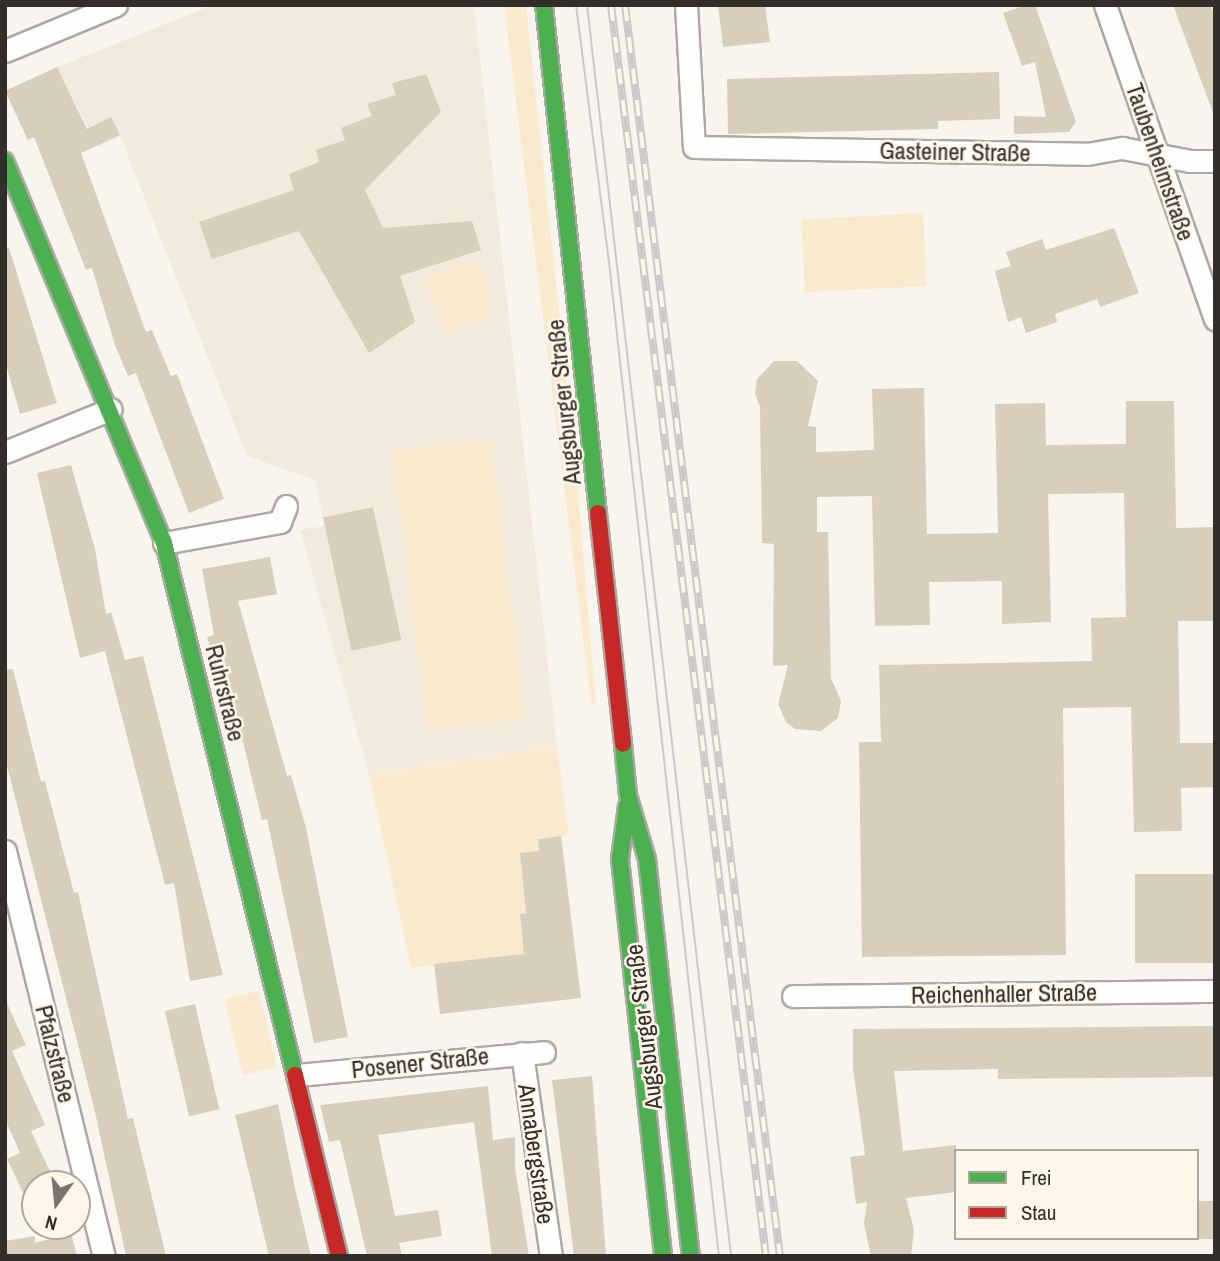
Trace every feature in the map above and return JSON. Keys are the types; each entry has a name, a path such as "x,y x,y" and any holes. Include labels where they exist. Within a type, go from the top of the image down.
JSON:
{"main road":[{"name":"Augsburger Straße","path":"544,5 628,795 647,859 691,1256"},
{"name":"Ruhrstraße","path":"5,162 111,409 164,544 297,1076 339,1256"},
{"name":"Augsburger Straße","path":"628,795 620,859 663,1256"}],"street":[{"path":"5,51 116,5"},
{"name":"Gasteiner Straße","path":"686,5 694,147 1087,154 1122,148 1215,161"},
{"name":"Taubenheimstraße","path":"1105,5 1215,319"},
{"path":"5,452 111,409"},
{"path":"164,544 280,522 286,506"},
{"name":"Pfalzstraße","path":"5,851 104,1256"},
{"name":"Reichenhaller Straße","path":"793,996 1215,991"},
{"name":"Posener Straße","path":"297,1076 533,1052"},
{"name":"Annabergstraße","path":"533,1052 551,1256"}],"shaded area":[{"path":"213,5 474,5 557,746 369,775 300,530 325,526 315,480 247,456 120,136 98,146 57,67"},
{"path":"504,5 526,5 575,458 596,704 591,703"},
{"path":"923,213 927,286 805,292 801,219"},
{"path":"476,258 487,279 490,321 470,323 447,334 424,278"},
{"path":"491,439 525,718 427,730 393,451"},
{"path":"557,746 569,835 538,839 539,851 520,854 526,913 520,914 547,952 411,968 369,775"},
{"path":"259,991 277,1067 243,1075 225,1004 228,998"}],"building":[{"path":"718,5 765,5 770,42 723,47"},
{"path":"1026,5 1035,5 1076,122 1069,132 1014,134 1014,116 1046,117 1035,62 1022,66 1003,13"},
{"path":"1173,5 1210,5 1215,17 1215,118"},
{"path":"57,67 87,129 111,117 120,135 81,153 146,332 152,330 171,376 177,374 224,499 189,513 136,373 128,376 115,345 92,268 86,270 34,137 28,140 5,91"},
{"path":"999,72 1000,119 938,121 938,129 728,134 727,79"},
{"path":"426,74 441,112 365,190 383,228 472,221 481,250 400,276 415,322 369,353 299,231 212,259 199,222 294,190 289,174 319,162 316,150 345,140 341,128 372,116 367,104 396,95 392,83"},
{"path":"1114,228 1139,293 1100,307 1097,299 1055,314 1057,322 1026,333 1021,317 1008,322 995,271 1011,266 1006,252 1042,239 1046,250"},
{"path":"5,248 9,248 57,403 20,414 5,361"},
{"path":"774,361 797,361 818,381 808,426 816,427 816,452 874,450 872,389 924,388 927,534 998,533 995,404 1045,403 1046,445 1126,444 1126,401 1174,401 1176,528 1215,527 1215,621 1178,621 1180,743 1215,743 1215,787 1181,788 1182,831 1134,832 1131,707 1063,708 1066,955 862,957 859,742 881,742 879,665 1092,661 1091,618 1126,617 1124,493 1048,494 1051,622 1002,624 1002,581 929,582 930,625 875,626 872,496 817,497 817,532 828,532 831,678 841,701 838,718 821,731 795,729 786,722 778,704 788,665 773,666 774,544 762,543 760,407 755,393 757,379"},
{"path":"71,465 95,549 106,614 111,612 125,660 143,656 223,975 190,981 174,883 165,885 105,651 80,658 37,473"},
{"path":"373,507 401,640 351,651 323,518"},
{"path":"270,557 277,594 238,601 287,776 291,775 306,828 348,1037 314,1043 267,819 262,820 238,721 234,722 207,637 214,635 202,569"},
{"path":"13,669 41,782 45,781 74,893 78,892 128,1119 133,1118 166,1256 126,1256 95,1112 5,758 5,670"},
{"path":"561,836 581,998 440,1014 434,964 524,954 520,914 526,913 520,853 539,851 538,839"},
{"path":"1135,874 1215,874 1215,963 1135,963"},
{"path":"5,999 26,1045 12,1051 45,1125 31,1131 49,1170 21,1170 21,1188 7,1159 20,1153 5,1119"},
{"path":"195,1004 219,1109 189,1116 165,1011"},
{"path":"1215,1026 1215,1077 998,1079 998,1069 894,1071 903,1151 956,1145 954,1192 906,1198 914,1230 911,1256 871,1256 864,1224 867,1202 856,1204 850,1157 865,1155 853,1068 853,1029"},
{"path":"592,1076 606,1256 574,1256 552,1080"},
{"path":"488,1086 493,1140 515,1137 515,1168 529,1256 492,1256 474,1122 378,1135 395,1216 438,1210 442,1236 399,1243 402,1256 367,1256 340,1140 329,1142 320,1105"},
{"path":"278,1104 311,1256 269,1256 235,1115"},
{"path":"1199,1201 1215,1201 1215,1239 1199,1239"},
{"path":"21,1238 35,1240 35,1243 46,1240 73,1240 77,1256 5,1256 5,1241"}],"tram line":[{"path":"576,5 609,262 719,1256"},
{"path":"587,5 731,1256"}],"railway":[{"path":"611,5 766,1256"},
{"path":"625,5 780,1256"}],"traffic: fast":[{"path":"544,5 598,513"},
{"path":"5,161 164,543 295,1075"},
{"path":"623,744 628,795 647,859 691,1256"},
{"path":"627,806 620,859 663,1256"}],"traffic: jam":[{"path":"598,513 623,744"},
{"path":"295,1075 339,1256"}]}
